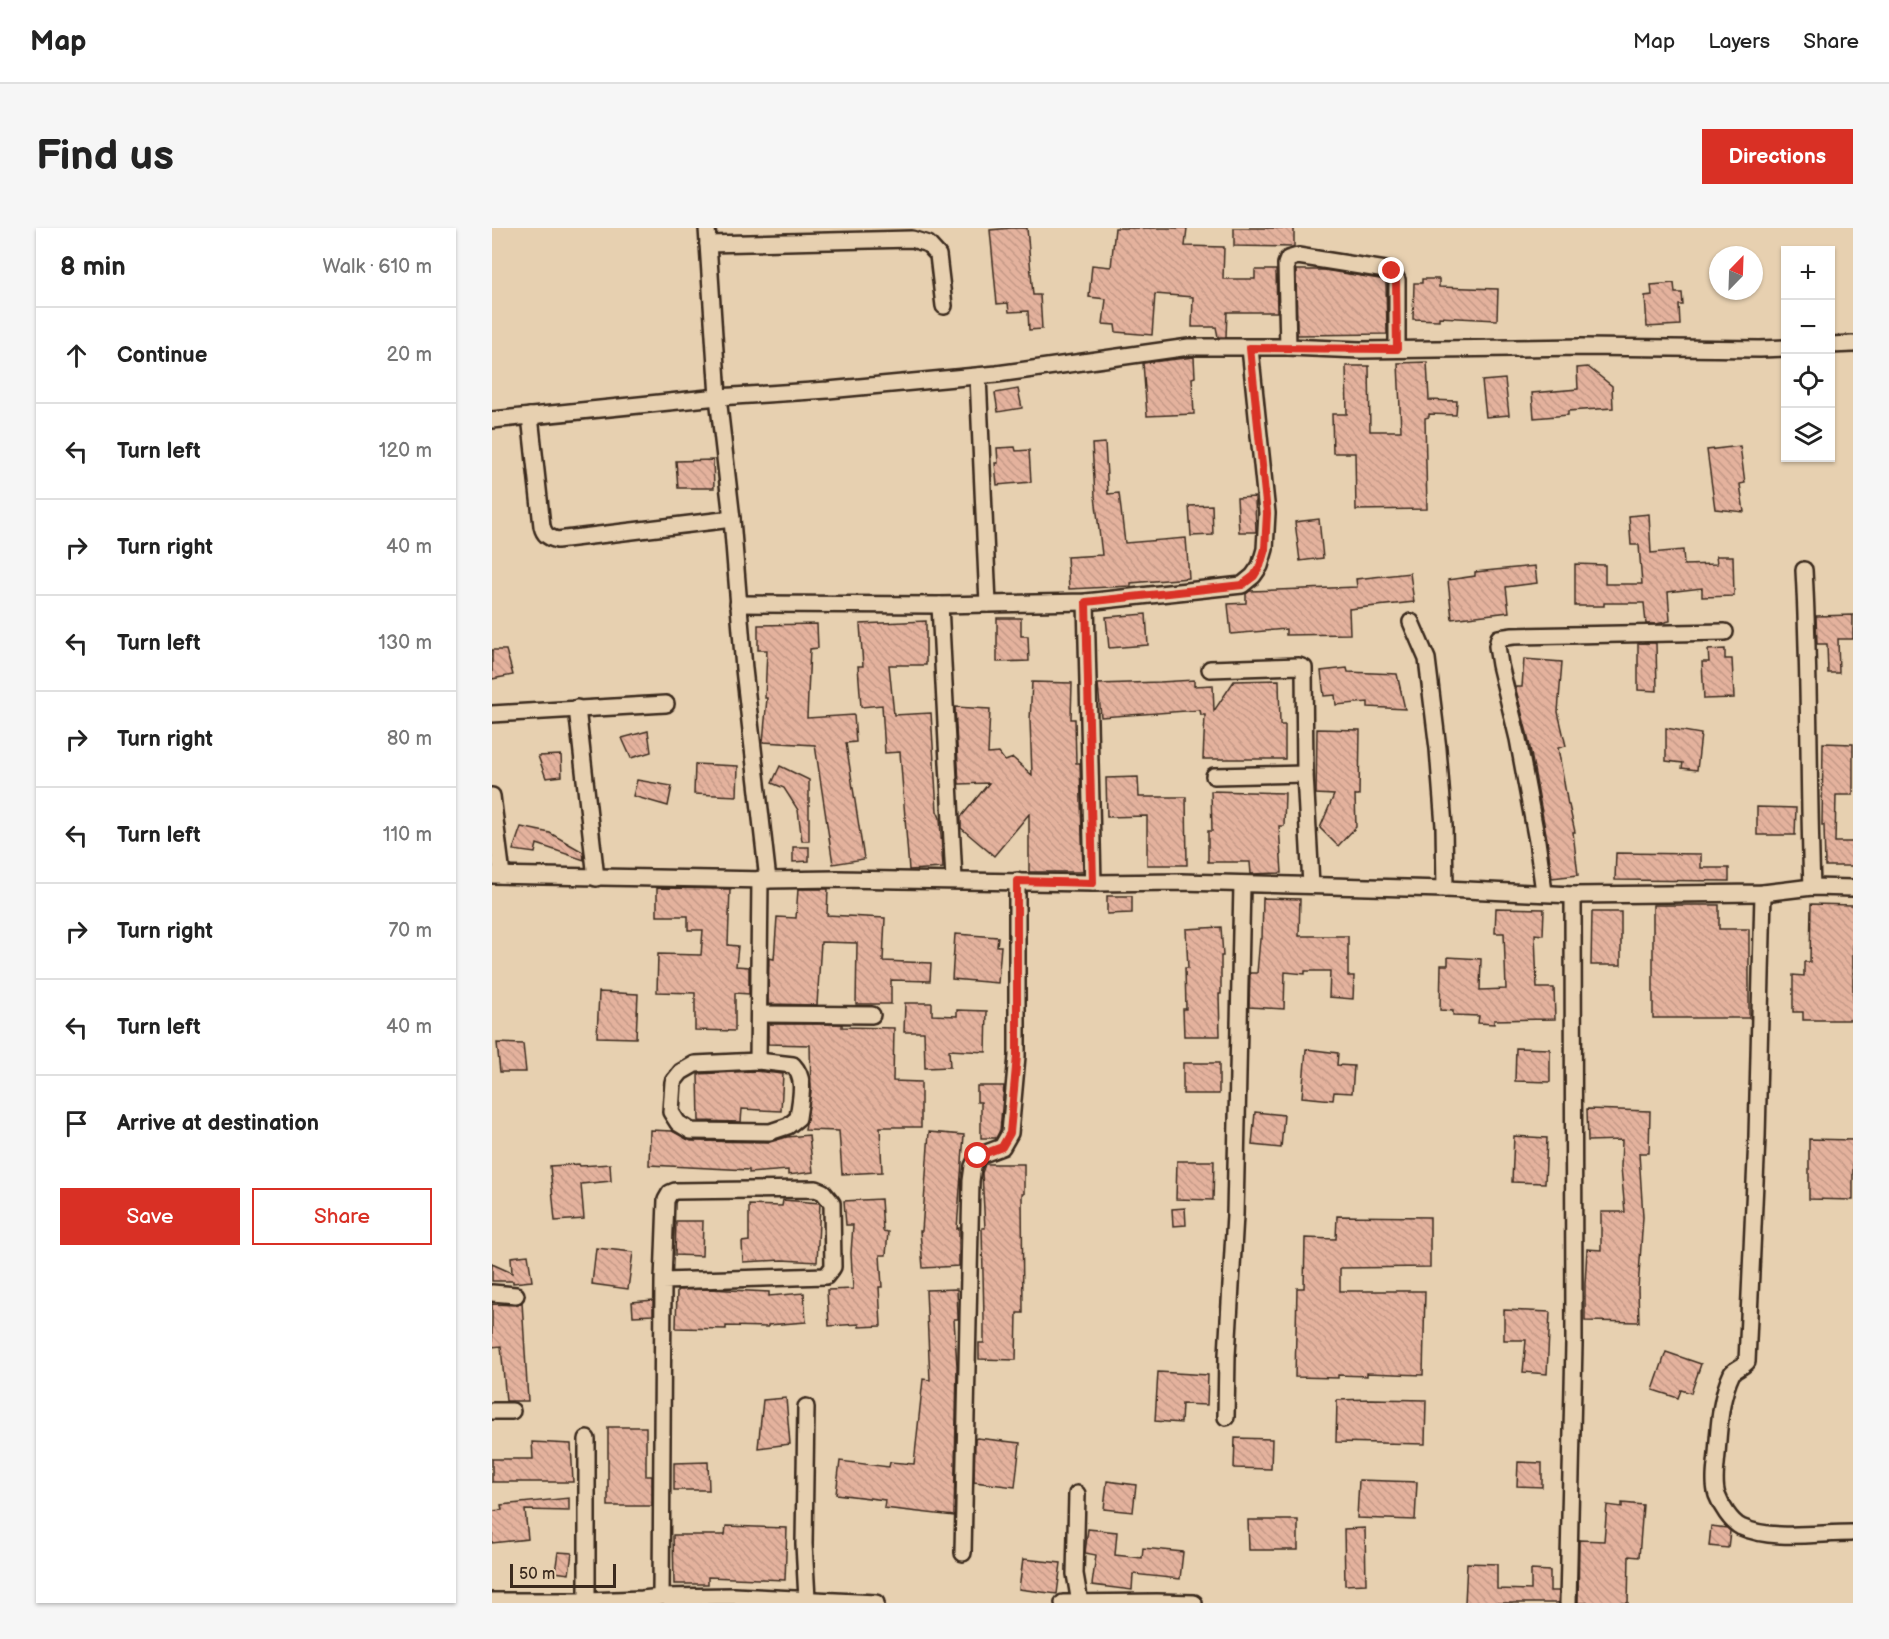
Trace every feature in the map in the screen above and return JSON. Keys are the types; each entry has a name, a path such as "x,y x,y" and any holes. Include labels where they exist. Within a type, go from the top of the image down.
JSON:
{"street":[{"path":"707,228 718,397 732,519 764,879 758,1061"},
{"path":"708,244 912,239 928,244 938,255 944,306"},
{"path":"1288,347 1287,264 1288,259 1298,256 1392,271 1396,280 1397,349"},
{"path":"1835,345 1853,344"},
{"path":"492,420 718,397 828,390 978,376 1189,347 1360,350 1582,347 1781,348"},
{"path":"738,604 940,605 1086,602 1242,585 1254,576 1260,566 1265,549 1267,513 1250,348"},
{"path":"978,376 988,604"},
{"path":"530,416 542,526 549,537 557,540 732,519"},
{"path":"1804,570 1808,640 1812,887"},
{"path":"1086,602 1093,883"},
{"path":"940,605 954,880"},
{"path":"1411,622 1427,659 1438,749 1444,826 1445,889"},
{"path":"1544,892 1518,739 1500,665 1497,646 1499,638 1725,632"},
{"path":"1210,669 1299,666 1304,668 1305,774 1311,885"},
{"path":"492,714 666,704"},
{"path":"577,708 596,878"},
{"path":"1214,776 1305,774"},
{"path":"492,796 497,875 596,878 1181,882 1544,892 1574,895 1763,893 1812,887 1853,888"},
{"path":"963,1553 971,1181 973,1166 978,1156 1002,1147 1010,1133 1017,1056 1017,881"},
{"path":"1226,1417 1235,1215 1242,884"},
{"path":"1763,893 1758,1125 1747,1362 1742,1368 1732,1373 1721,1411 1716,1466 1717,1495 1733,1522 1742,1527 1764,1533 1788,1535 1851,1533"},
{"path":"1568,1603 1574,1344 1574,895"},
{"path":"759,1014 872,1015"},
{"path":"758,1061 794,1065 799,1071 803,1085 798,1118 788,1126 770,1132 691,1131 678,1123 671,1112 673,1082 681,1072 695,1064 758,1061"},
{"path":"661,1597 663,1281 664,1206 670,1193 675,1191 816,1190 823,1192 832,1203 833,1267 826,1276 663,1281"},
{"path":"492,1293 516,1295"},
{"path":"806,1407 804,1544 807,1599"},
{"path":"492,1411 512,1411"},
{"path":"587,1438 587,1601"},
{"path":"1077,1494 1075,1574 1080,1603"},
{"path":"492,1601 641,1601 661,1597 734,1596 876,1603"},
{"path":"1063,1603 1194,1603"}],"building":[{"path":"1027,228 1033,295 1040,295 1042,329 1029,330 1028,311 1009,312 1008,303 997,304 990,230"},
{"path":"1115,228 1187,228 1185,246 1224,247 1223,279 1255,279 1255,270 1276,270 1277,312 1227,312 1226,337 1218,337 1216,327 1192,327 1193,297 1155,294 1152,335 1116,332 1115,325 1103,324 1106,299 1089,297 1092,265 1111,267"},
{"path":"1234,228 1294,228 1294,247 1234,246"},
{"path":"1296,270 1324,270 1386,280 1387,334 1297,335"},
{"path":"1422,279 1439,279 1439,287 1498,289 1497,320 1439,317 1439,320 1413,319 1414,283 1422,283"},
{"path":"1674,283 1675,293 1682,293 1683,305 1679,305 1680,325 1647,327 1645,296 1652,295 1651,285"},
{"path":"1194,357 1195,377 1192,378 1194,414 1147,416 1143,363"},
{"path":"1427,362 1429,400 1457,401 1456,415 1429,414 1429,417 1425,418 1427,509 1356,510 1355,453 1333,453 1332,414 1347,414 1346,366 1369,366 1370,431 1401,431 1398,363"},
{"path":"1588,367 1612,386 1613,408 1568,411 1568,415 1534,418 1532,393 1578,389 1577,368"},
{"path":"1505,379 1509,415 1486,417 1482,381"},
{"path":"1018,389 1022,408 998,412 995,393"},
{"path":"1105,443 1108,494 1119,493 1125,543 1186,538 1189,578 1131,583 1131,586 1069,589 1067,557 1102,555 1092,444"},
{"path":"1740,446 1745,483 1740,484 1744,512 1715,509 1707,450"},
{"path":"1015,447 1016,451 1029,450 1031,482 997,485 995,463 998,463 997,448"},
{"path":"713,460 714,488 678,488 676,461"},
{"path":"1255,497 1256,532 1239,532 1237,498"},
{"path":"1212,505 1213,535 1191,536 1189,506"},
{"path":"1649,514 1651,553 1683,550 1684,565 1717,564 1716,556 1733,556 1734,596 1702,597 1702,588 1668,592 1670,621 1656,624 1646,624 1644,603 1575,606 1575,564 1605,565 1605,584 1642,584 1639,545 1631,545 1629,516"},
{"path":"1319,519 1323,558 1300,561 1295,522"},
{"path":"1535,566 1537,583 1506,587 1509,612 1452,619 1448,580 1475,576 1475,572"},
{"path":"1410,573 1414,602 1349,609 1350,634 1286,635 1286,629 1231,634 1228,604 1246,603 1246,594 1250,591 1357,587 1356,579"},
{"path":"1146,614 1148,645 1109,648 1106,617"},
{"path":"1853,615 1853,639 1838,639 1839,673 1828,673 1827,644 1817,644 1816,616"},
{"path":"997,618 1021,618 1021,636 1028,636 1029,661 997,662"},
{"path":"926,621 926,665 889,665 894,715 931,713 943,868 909,870 900,752 885,753 882,705 861,707 858,666 863,666 860,624"},
{"path":"817,624 818,648 810,649 807,718 854,715 856,742 846,743 864,859 833,864 815,745 763,742 767,698 765,698 767,650 758,650 758,625"},
{"path":"1638,643 1656,643 1657,691 1638,690"},
{"path":"1725,649 1725,659 1732,659 1734,698 1704,699 1702,662 1709,662 1708,650"},
{"path":"492,650 506,650 513,675 492,679"},
{"path":"1524,659 1562,662 1558,712 1566,746 1558,748 1575,832 1573,832 1578,875 1552,878 1528,737 1516,690 1516,687 1522,687"},
{"path":"1347,668 1348,672 1397,674 1405,709 1368,707 1368,702 1336,705 1335,695 1324,696 1321,671"},
{"path":"1194,680 1194,686 1213,685 1214,711 1234,681 1279,680 1280,725 1285,725 1285,759 1203,759 1205,715 1201,715 1200,710 1101,717 1098,684"},
{"path":"1032,682 1072,683 1071,719 1075,719 1076,763 1080,763 1083,872 1029,872 1029,814 994,856 961,828 961,817 989,783 959,784 955,707 990,709 988,754 999,753 1005,761 1013,758 1032,775 1030,720"},
{"path":"1666,728 1701,734 1697,770 1682,768 1683,763 1666,761"},
{"path":"1317,729 1360,730 1359,795 1355,795 1356,827 1338,846 1320,828 1334,795 1316,794"},
{"path":"648,731 651,752 631,758 622,738"},
{"path":"1823,743 1853,744 1853,795 1836,795 1835,842 1853,842 1853,866 1825,866 1824,825 1822,825"},
{"path":"561,755 562,776 546,778 538,756"},
{"path":"695,764 738,766 737,796 694,794"},
{"path":"780,766 809,780 809,841 802,841 798,810 784,788 772,783"},
{"path":"1138,777 1139,797 1186,797 1187,865 1147,865 1147,816 1107,817 1106,778"},
{"path":"637,780 672,786 668,806 633,796"},
{"path":"1211,791 1285,793 1284,826 1279,826 1282,873 1251,874 1250,862 1208,862 1208,831 1212,831"},
{"path":"1757,807 1796,808 1795,835 1757,835"},
{"path":"521,827 550,833 583,852 584,860 537,844 535,853 513,850"},
{"path":"793,847 809,847 809,861 793,862"},
{"path":"1616,853 1701,854 1701,868 1729,868 1729,881 1615,880"},
{"path":"657,888 730,889 728,945 738,946 736,966 749,967 749,994 735,993 735,1031 695,1030 695,993 657,992 658,954 701,955 703,930 688,930 688,916 657,916"},
{"path":"798,889 828,889 827,915 885,918 883,961 931,963 930,981 891,980 891,1004 856,1004 857,943 821,942 817,1005 768,1004 769,958 774,959 777,917 796,918"},
{"path":"1107,896 1132,896 1132,913 1107,914"},
{"path":"1263,898 1300,899 1299,936 1348,936 1348,976 1354,976 1353,999 1329,997 1330,971 1305,971 1305,974 1285,972 1284,1009 1249,1007 1250,973 1257,973 1260,939 1262,939"},
{"path":"1811,904 1853,905 1853,1020 1803,1020 1803,1012 1793,1012 1793,975 1804,976 1804,962 1810,962"},
{"path":"1653,905 1719,905 1719,929 1749,929 1749,1018 1653,1018"},
{"path":"1496,908 1544,909 1543,935 1535,934 1537,988 1554,988 1555,1019 1494,1020 1494,1024 1478,1023 1479,1016 1453,1015 1453,1011 1440,1010 1441,965 1448,965 1448,957 1481,959 1480,990 1506,989 1504,933 1495,933"},
{"path":"1592,912 1621,912 1621,965 1591,965"},
{"path":"1221,927 1223,956 1221,956 1221,994 1219,994 1220,1036 1184,1036 1185,968 1188,968 1186,929"},
{"path":"955,934 998,937 997,946 1001,946 998,983 952,979"},
{"path":"599,992 638,994 636,1038 597,1037"},
{"path":"905,1003 932,1003 932,1015 957,1016 957,1010 987,1011 986,1052 949,1050 950,1067 925,1068 924,1032 904,1032"},
{"path":"768,1024 842,1024 842,1027 894,1028 893,1081 921,1082 921,1127 880,1127 882,1172 842,1174 839,1131 805,1130 811,1091 810,1045 768,1044"},
{"path":"497,1043 523,1044 526,1072 500,1072"},
{"path":"1516,1048 1550,1049 1550,1082 1515,1081"},
{"path":"1306,1049 1338,1053 1337,1065 1354,1066 1352,1093 1334,1092 1333,1100 1302,1097"},
{"path":"1183,1063 1219,1063 1219,1094 1183,1094"},
{"path":"754,1071 783,1074 781,1111 742,1109 741,1122 699,1121 698,1074"},
{"path":"977,1086 1004,1086 1000,1130 996,1138 981,1138 981,1102 977,1102"},
{"path":"1587,1109 1650,1111 1649,1153 1639,1153 1643,1217 1638,1289 1639,1322 1585,1321 1587,1249 1601,1250 1601,1212 1625,1212 1621,1167 1622,1140 1588,1141"},
{"path":"1255,1112 1284,1115 1281,1148 1252,1145"},
{"path":"650,1130 672,1131 691,1141 770,1142 787,1137 809,1135 813,1172 788,1175 788,1170 749,1173 749,1170 649,1165"},
{"path":"929,1132 964,1135 957,1229 959,1228 959,1266 923,1268 920,1231 922,1231"},
{"path":"1514,1136 1547,1138 1545,1183 1512,1182"},
{"path":"1809,1139 1853,1140 1853,1200 1809,1199"},
{"path":"1177,1161 1214,1161 1213,1200 1176,1199"},
{"path":"579,1164 580,1166 610,1164 611,1181 581,1184 584,1219 555,1221 550,1166"},
{"path":"985,1164 1024,1164 1023,1313 1017,1313 1016,1360 979,1359 979,1343 984,1343 982,1228 985,1228 982,1173"},
{"path":"881,1199 883,1231 888,1232 886,1255 880,1255 881,1326 859,1327 859,1324 829,1326 827,1290 853,1289 851,1253 853,1225 846,1225 844,1201"},
{"path":"783,1200 820,1203 817,1262 782,1260 743,1262 742,1242 749,1241 749,1205 782,1206"},
{"path":"1185,1208 1186,1225 1173,1226 1172,1209"},
{"path":"1337,1216 1430,1217 1430,1267 1340,1268 1340,1291 1425,1291 1423,1375 1367,1373 1367,1376 1338,1375 1338,1378 1295,1377 1297,1288 1304,1288 1305,1238 1336,1239"},
{"path":"676,1221 703,1221 702,1256 675,1255"},
{"path":"596,1248 633,1252 628,1289 592,1284"},
{"path":"528,1255 532,1281 513,1283 513,1281 492,1281 492,1264 512,1273 511,1257"},
{"path":"957,1289 958,1319 954,1319 957,1366 954,1516 884,1508 885,1500 836,1494 840,1461 889,1467 890,1462 914,1464 923,1379 930,1380 926,1290"},
{"path":"677,1290 769,1292 769,1296 804,1293 806,1322 768,1325 768,1327 726,1326 726,1329 676,1328"},
{"path":"653,1300 653,1315 633,1316 632,1302"},
{"path":"522,1302 528,1401 506,1401 501,1346 492,1347 492,1304 515,1305"},
{"path":"1504,1310 1550,1312 1547,1374 1523,1372 1526,1340 1504,1340"},
{"path":"1666,1352 1701,1364 1691,1393 1681,1390 1678,1398 1653,1390"},
{"path":"1158,1372 1208,1375 1207,1405 1182,1404 1181,1423 1155,1421"},
{"path":"786,1398 790,1444 758,1448 763,1400"},
{"path":"1337,1400 1426,1400 1425,1444 1336,1442"},
{"path":"608,1427 646,1427 646,1476 652,1476 652,1506 608,1506"},
{"path":"1235,1438 1272,1439 1271,1469 1234,1468"},
{"path":"975,1439 1020,1443 1015,1487 974,1482"},
{"path":"532,1442 571,1444 573,1482 492,1482 492,1459 533,1459"},
{"path":"708,1462 709,1490 674,1490 674,1463"},
{"path":"1518,1462 1542,1463 1542,1487 1517,1486"},
{"path":"1359,1480 1417,1482 1415,1520 1357,1518"},
{"path":"1107,1481 1136,1485 1133,1512 1104,1509"},
{"path":"569,1498 569,1511 525,1510 528,1539 492,1543 492,1511 502,1510 501,1505"},
{"path":"1622,1503 1643,1505 1639,1557 1629,1556 1628,1603 1578,1603 1579,1540 1604,1541 1607,1505 1622,1507"},
{"path":"1248,1520 1298,1520 1298,1550 1249,1550"},
{"path":"726,1526 787,1528 785,1580 708,1577 708,1584 674,1584 673,1535 725,1535"},
{"path":"1711,1526 1727,1528 1730,1531 1728,1548 1709,1546"},
{"path":"1365,1528 1366,1584 1345,1585 1344,1529"},
{"path":"1088,1529 1117,1532 1115,1555 1142,1558 1143,1548 1183,1552 1180,1579 1133,1574 1132,1590 1092,1585 1096,1555 1085,1553"},
{"path":"558,1552 572,1553 569,1574 555,1572"},
{"path":"1023,1559 1061,1563 1057,1594 1019,1589"},
{"path":"1467,1563 1497,1564 1497,1589 1531,1590 1531,1570 1550,1571 1550,1591 1559,1591 1558,1603 1465,1603"}],"route":[{"path":"978,1156 1002,1147 1010,1133 1017,1056 1017,881 1093,883 1086,602 1242,585 1254,576 1265,549 1267,513 1250,348 1397,349 1396,280 1392,271"}]}
